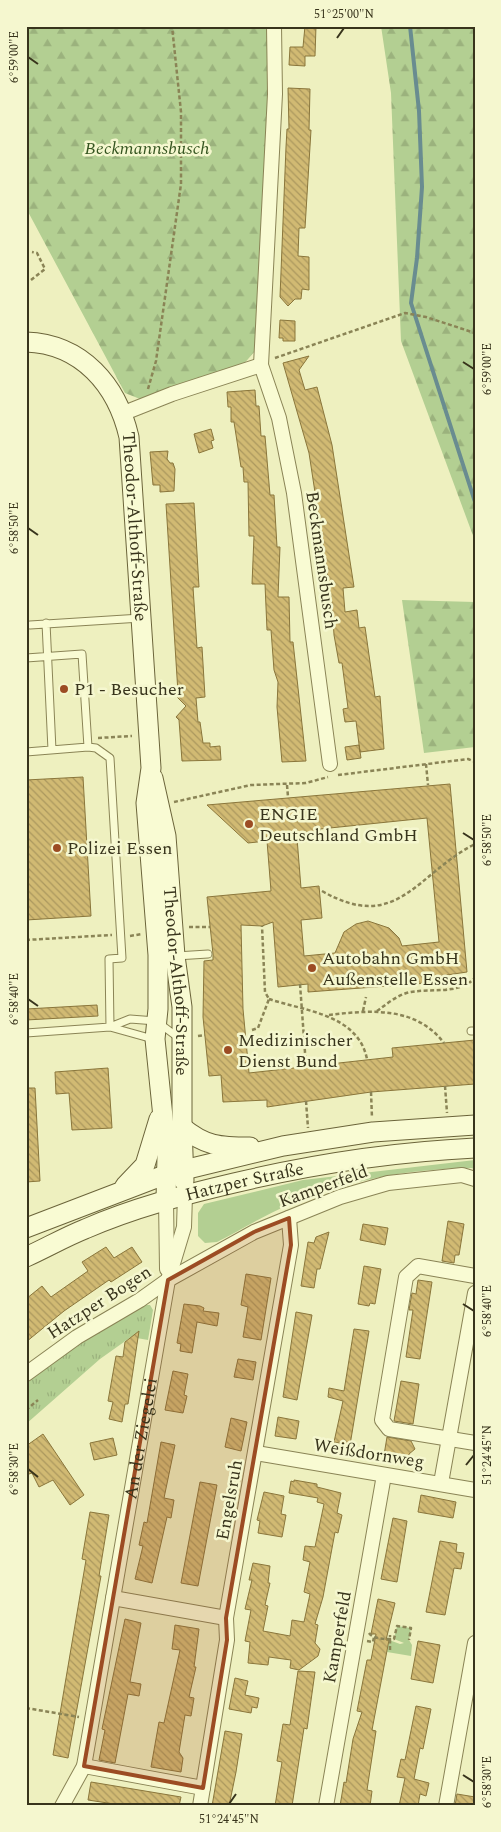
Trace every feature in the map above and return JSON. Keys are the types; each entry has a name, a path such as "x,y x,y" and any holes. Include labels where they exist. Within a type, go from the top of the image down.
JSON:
{"street":[{"name":"Beckmannsbusch","path":"274,26 274,94 261,365 279,418 294,493 330,764"},
{"name":"Theodor-Althoff-Straße","path":"26,342 41,342 63,349 77,357 98,373 129,411 150,768 146,803 166,955 182,1007 182,1127 176,1172"},
{"path":"129,411 172,394 261,365"},
{"name":"Theodor-Althoff-Straße","path":"150,768 166,836 173,927 166,955 156,1030 162,1098 176,1172 185,1195"},
{"path":"117,1193 145,1165 158,1126 162,1098"},
{"name":"Hatzper Straße","path":"26,1228 176,1172 283,1146 373,1132 475,1125"},
{"path":"182,1127 197,1139 210,1145 283,1146"},
{"name":"Hatzper Straße","path":"26,1257 85,1229 185,1195 281,1172 359,1158 475,1148"},
{"name":"An der Ziegelei","path":"168,1280 166,1200 176,1172"},
{"name":"Kamperfeld","path":"168,1280 254,1232 340,1196 388,1183 462,1175 475,1179"},
{"name":"An der Ziegelei","path":"62,1806 84,1766 168,1280 184,1227 185,1195"},
{"name":"Engelsruh","path":"200,1806 227,1640 226,1618 292,1245 289,1218"},
{"path":"475,1276 418,1266 406,1277 382,1420 389,1429 475,1443"},
{"name":"Hatzper Bogen","path":"26,1374 77,1337 140,1300 168,1280"},
{"path":"441,1483 475,1293"},
{"name":"Weißdornweg","path":"256,1453 475,1490"},
{"name":"Kamperfeld","path":"326,1806 384,1475"},
{"path":"113,1598 226,1618"},
{"path":"446,1806 475,1644"},
{"path":"84,1766 203,1788"}],"lane":[{"path":"30,625 142,618"},
{"path":"46,623 52,750"},
{"path":"26,658 82,654 88,747"},
{"path":"26,752 88,747 96,748 110,758 122,958 109,959 110,1027"},
{"path":"166,955 208,954"},
{"path":"110,1027 130,1019 181,1039"},
{"path":"26,1032 110,1027 156,1030"}],"path":[{"path":"129,411 151,385 181,184 181,112 172,26"},
{"path":"31,280 45,269 37,252 32,252"},
{"path":"261,365 282,354 405,312 475,333"},
{"path":"86,738 124,737"},
{"path":"160,804 252,785 287,785 316,782 331,776 468,759 475,762"},
{"path":"426,764 428,786"},
{"path":"287,785 288,797"},
{"path":"322,891 355,906 384,905 406,896 458,853 475,844"},
{"path":"173,927 210,926"},
{"path":"252,1030 258,1028 263,1021 269,1000 265,992 262,926"},
{"path":"26,940 139,935"},
{"path":"444,976 446,990"},
{"path":"377,1011 399,996 411,992 446,990 467,985 475,978"},
{"path":"300,984 306,1066"},
{"path":"363,1011 366,997"},
{"path":"269,1000 302,1010 329,1015 377,1011 424,1023 435,1030 444,1043"},
{"path":"329,1015 344,1024 355,1035 365,1050 367,1059"},
{"path":"445,1086 448,1127"},
{"path":"371,1092 373,1132"},
{"path":"306,1102 309,1142"},
{"path":"26,1410 38,1400"},
{"path":"370,1624 369,1633 372,1637 391,1639"},
{"path":"390,1650 391,1639 396,1625 411,1628 409,1640"},
{"path":"390,1635 394,1643"},
{"path":"26,1708 84,1718"}],"highlighted area":[{"path":"289,1218 291,1245 226,1618 227,1640 203,1788 84,1766 168,1280 254,1232"}],"green space":[{"name":"Beckmannsbusch","path":"26,26 267,26 270,95 255,351 242,366 145,401 125,393 26,208"},
{"path":"381,26 475,26 475,541 401,341 391,93"},
{"path":"402,600 475,602 475,747 424,753"},
{"path":"475,1160 475,1170 472,1168 423,1171 378,1178 334,1189 280,1209 217,1242 205,1243 198,1236 198,1213 204,1204 303,1180"},
{"path":"144,1305 150,1305 153,1310 148,1340 131,1337 100,1359 26,1424 26,1383 81,1341"},
{"path":"397,1626 411,1628 409,1640 412,1645 411,1656 387,1652 389,1640 400,1644 404,1643 394,1639"}],"building":[{"path":"305,26 316,26 315,56 305,56 305,66 289,65 290,47 303,47"},
{"path":"288,88 310,89 309,130 311,130 305,228 299,228 298,256 309,257 309,290 302,289 301,299 295,299 288,306 280,297 286,147 287,129 289,129"},
{"path":"280,320 295,321 295,341 283,341 283,338 279,338"},
{"path":"309,356 299,370 305,390 317,387 332,445 354,587 343,588 345,612 357,610 359,628 365,627 375,697 380,696 384,749 360,752 356,721 345,722 343,709 348,708 342,663 339,663 334,635 332,604 309,453 283,363"},
{"path":"255,390 256,406 259,406 261,436 265,436 270,495 274,495 277,547 280,547 278,597 289,597 290,642 293,642 306,761 282,762 277,707 278,682 274,670 271,630 267,630 265,584 252,584 254,536 249,536 248,482 244,482 234,422 231,422 231,407 228,407 227,392"},
{"path":"211,429 214,440 211,441 213,448 199,453 194,434"},
{"path":"168,451 167,459 170,463 173,463 175,469 174,491 160,492 160,485 153,485 150,452"},
{"path":"194,503 199,587 193,587 197,648 202,647 205,697 196,698 198,722 200,722 203,743 210,743 210,747 220,746 221,760 182,761 179,720 176,717 186,706 176,696 178,693 166,504"},
{"path":"359,745 361,758 347,760 345,747"},
{"name":"Polizei Essen","path":"83,777 91,916 26,920 26,780"},
{"path":"450,784 467,972 440,976 441,982 308,992 308,984 278,987 273,922 262,926 241,925 243,1009 249,1073 393,1057 392,1048 475,1040 475,1084 371,1092 267,1107 267,1100 223,1102 221,1075 209,1076 203,1017 204,961 213,960 207,897 271,891 267,841 248,843 207,805","holes":["427,818 439,942 402,946 399,938 389,928 368,921 356,924 344,932 335,953 304,956 301,920 322,918 319,886 301,888 297,838 321,836 320,829"]},
{"path":"97,1005 98,1016 26,1020 26,1009"},
{"path":"108,1068 112,1128 72,1130 69,1093 56,1094 55,1072"},
{"path":"26,1088 35,1088 40,1181 26,1182"},
{"path":"448,1221 464,1224 459,1255 455,1255 454,1263 442,1261"},
{"path":"363,1224 388,1228 385,1245 360,1240"},
{"path":"329,1232 320,1269 317,1269 314,1288 301,1286 308,1242 314,1243 316,1237"},
{"path":"106,1247 114,1258 132,1247 142,1262 111,1282 109,1280 64,1311 26,1342 26,1299 42,1286 51,1297 88,1271 82,1262"},
{"path":"364,1266 381,1269 375,1304 370,1303 369,1306 358,1304"},
{"path":"246,1274 271,1278 261,1340 243,1337 248,1307 241,1305"},
{"path":"418,1280 432,1282 420,1359 406,1357 413,1310 409,1310 412,1293 416,1294"},
{"path":"184,1304 200,1306 204,1308 203,1311 219,1313 217,1326 197,1322 192,1353 180,1351 181,1344 177,1343"},
{"path":"296,1312 312,1315 297,1400 283,1397"},
{"path":"354,1329 369,1331 350,1445 334,1442 343,1401 328,1397 329,1388 344,1391"},
{"path":"139,1331 128,1404 125,1404 122,1422 109,1419 113,1402 108,1401 116,1356 123,1357 125,1342"},
{"path":"238,1359 256,1362 253,1380 234,1377"},
{"path":"173,1371 188,1374 184,1395 187,1396 183,1413 165,1410"},
{"path":"401,1381 419,1384 413,1424 394,1421"},
{"path":"278,1417 299,1421 296,1439 275,1436"},
{"path":"231,1418 247,1422 241,1451 225,1447"},
{"path":"43,1434 84,1495 70,1505 53,1480 39,1487 32,1473 26,1475 26,1446"},
{"path":"387,1437 411,1441 415,1449 409,1454 408,1459 384,1455"},
{"path":"113,1438 117,1455 94,1460 90,1443"},
{"path":"161,1442 175,1445 164,1498 174,1500 171,1518 167,1517 152,1583 135,1579 143,1546 139,1545 144,1522 147,1523"},
{"path":"294,1480 317,1484 317,1487 341,1493 337,1513 342,1515 338,1533 335,1532 323,1597 315,1624 318,1625 315,1643 320,1649 318,1656 299,1670 290,1668 291,1660 269,1657 268,1665 248,1663 250,1642 245,1641 251,1610 245,1609 252,1580 249,1580 253,1563 270,1566 268,1583 270,1583 265,1605 268,1606 263,1631 290,1636 292,1620 304,1622 310,1594 304,1592 310,1562 303,1560 305,1546 315,1547 324,1504 317,1502 318,1498 289,1493 291,1481 294,1482"},
{"path":"200,1482 217,1485 198,1586 181,1583"},
{"path":"264,1492 284,1496 281,1514 286,1515 282,1537 258,1533 260,1521 257,1520"},
{"path":"421,1495 456,1502 453,1518 418,1512"},
{"path":"90,1512 109,1515 99,1576 101,1576 68,1758 53,1755 86,1560 82,1559"},
{"path":"393,1518 407,1521 397,1582 381,1579"},
{"path":"440,1541 457,1544 456,1552 464,1553 461,1569 454,1568 445,1615 426,1612"},
{"path":"378,1599 395,1603 386,1640 389,1640 372,1730 376,1731 367,1790 372,1791 370,1806 340,1806 344,1782 346,1783 353,1739 362,1712 357,1711 367,1660 371,1660 376,1634 371,1634"},
{"path":"125,1619 141,1623 130,1682 141,1684 139,1696 128,1694 115,1763 99,1760 105,1730 102,1729"},
{"path":"175,1625 199,1629 194,1667 196,1667 189,1697 194,1698 191,1716 185,1715 179,1752 183,1758 181,1772 151,1767 159,1722 164,1723 180,1650 172,1649"},
{"path":"418,1641 440,1645 433,1683 411,1679"},
{"path":"298,1671 315,1672 307,1729 304,1728 292,1806 275,1806 282,1762 277,1761 283,1724 290,1725"},
{"path":"235,1678 248,1681 245,1695 259,1698 257,1708 252,1707 251,1713 229,1709"},
{"path":"416,1706 431,1709 423,1749 420,1748 414,1779 429,1783 426,1796 420,1794 418,1806 399,1806 405,1778 397,1777 401,1759 405,1760"},
{"path":"225,1731 242,1734 236,1772 229,1806 212,1806"},
{"path":"91,1782 181,1797 179,1806 114,1806 114,1804 88,1800"},
{"path":"457,1794 475,1797 475,1806 455,1806"}],"waterway":[{"path":"410,26 419,111 422,187 417,258 411,303 475,502"}],"place":[{"name":"P1 - Besucher","path":"64,689"},
{"name":"ENGIE Deutschland GmbH","path":"249,824"},
{"name":"Polizei Essen","path":"57,848"},
{"name":"Autobahn GmbH Außenstelle Essen","path":"312,968"},
{"name":"Medizinischer Dienst Bund","path":"228,1050"}]}
